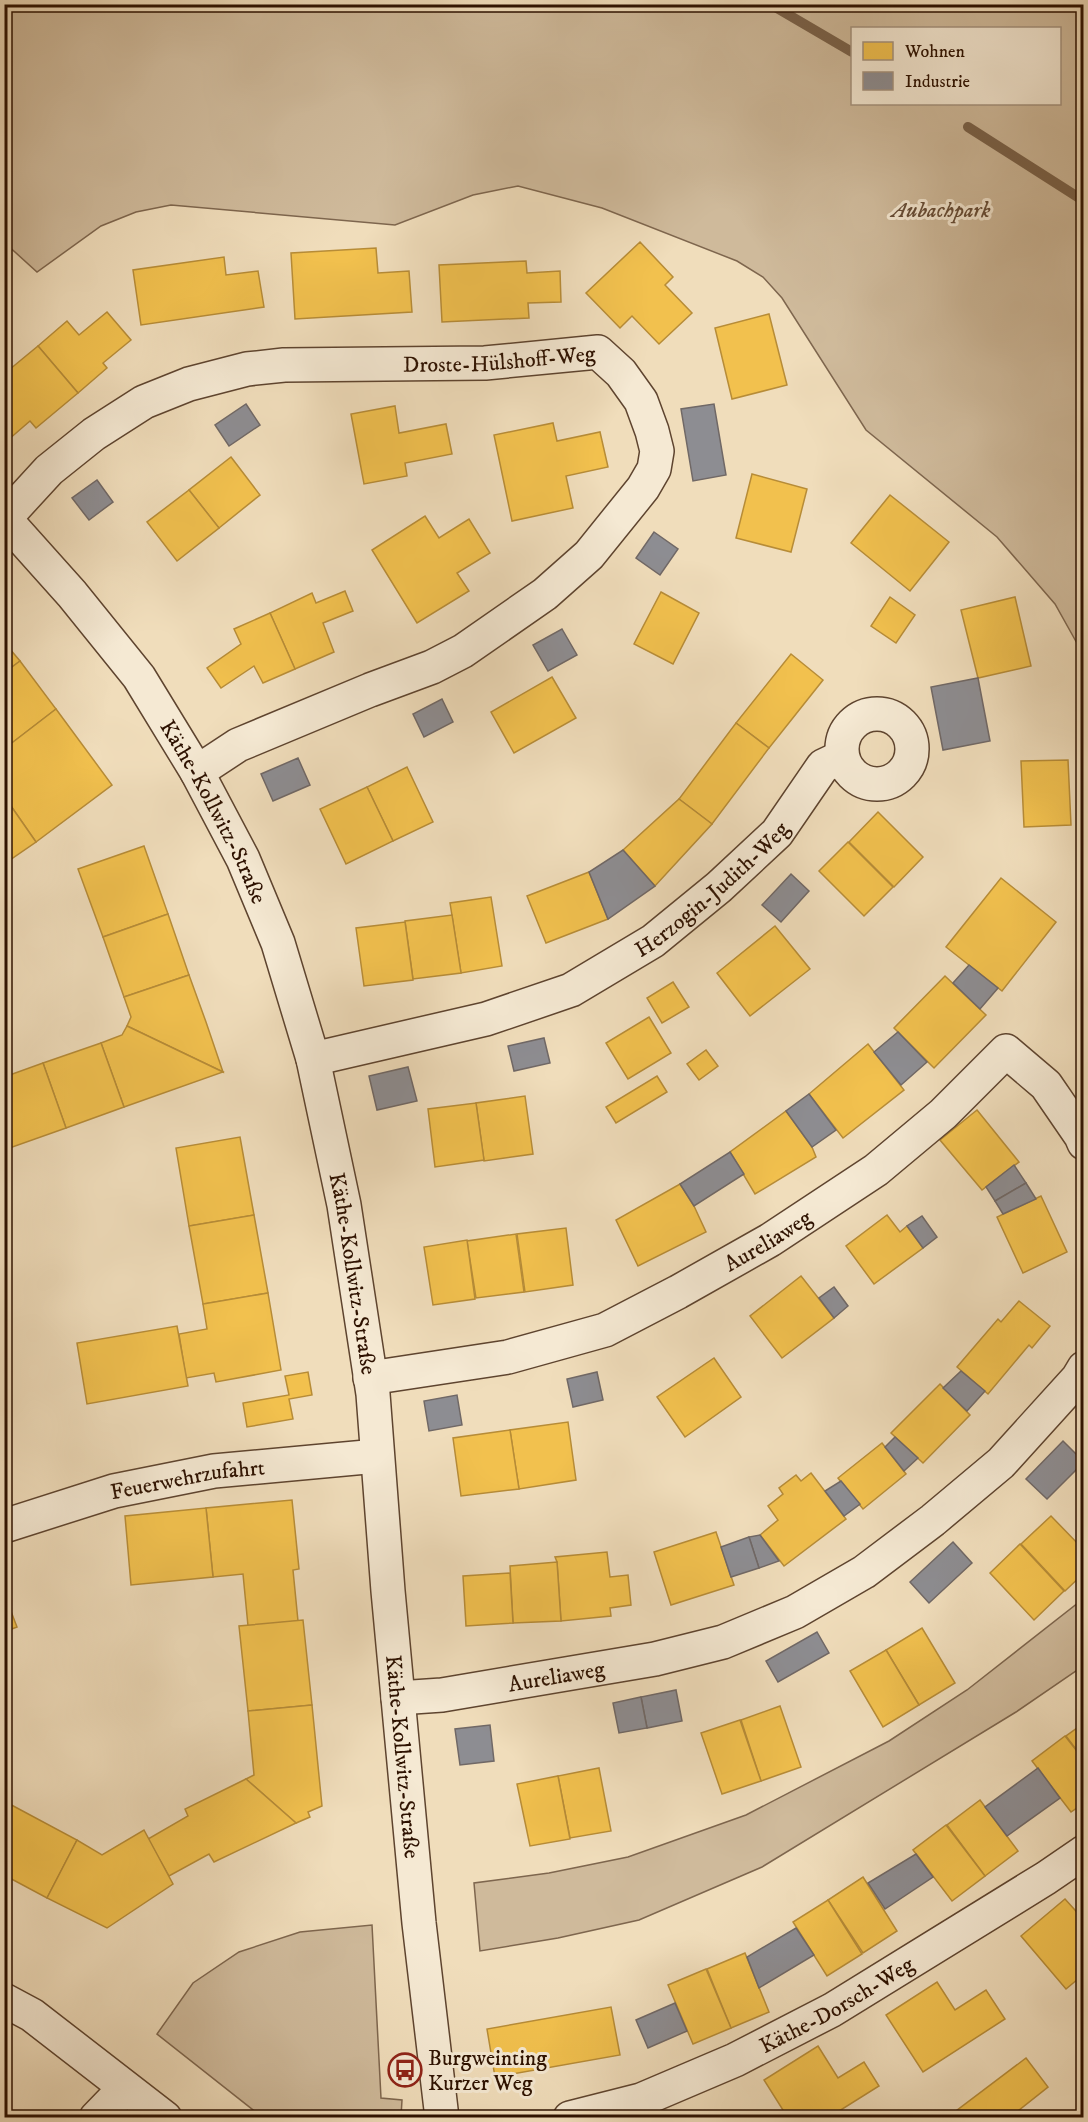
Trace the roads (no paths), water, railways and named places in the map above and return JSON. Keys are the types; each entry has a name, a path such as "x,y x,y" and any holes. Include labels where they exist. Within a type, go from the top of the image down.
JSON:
{"street":[{"name":"Droste-Hülshoff-Weg","path":"5,518 49,470 94,434 144,402 189,384 247,369 284,365 485,363 598,352 621,373 640,400 652,430 657,451 654,469 644,488 589,555 545,594 463,651 432,667 361,693 238,745 197,772"},
{"name":"Käthe-Kollwitz-Straße","path":"5,518 72,594 139,677 197,772 243,859 278,942 314,1059 344,1205 370,1378 419,1923 442,2118"},
{"name":"Herzogin-Judith-Weg","path":"314,1059 486,1019 571,990 653,941 719,887 777,832 823,766 842,757"},
{"name":"Aureliaweg","path":"370,1378 508,1357 605,1330 647,1309 770,1240 876,1170 942,1114 1006,1051 1046,1085 1081,1136 1083,1143"},
{"name":"Aureliaweg","path":"398,1698 442,1695 655,1659 723,1642 795,1612 864,1572 933,1520 1001,1463 1078,1378 1083,1368"},
{"name":"Feuerwehrzufahrt","path":"4,1526 114,1491 214,1471 377,1456"},
{"name":"Käthe-Dorsch-Weg","path":"570,2118 642,2100 735,2060 832,2010 1046,1878 1083,1852"},
{"path":"4,2000 32,2015 165,2118"},
{"path":"96,2118 126,2088"}],"waterway":[{"path":"770,4 851,51"},
{"path":"968,127 1084,201"}],"place":[{"name":"Burgweinting Kurzer Weg","path":"405,2070"}],"park label":[{"name":"Aubachpark","path":"941,209"}]}
